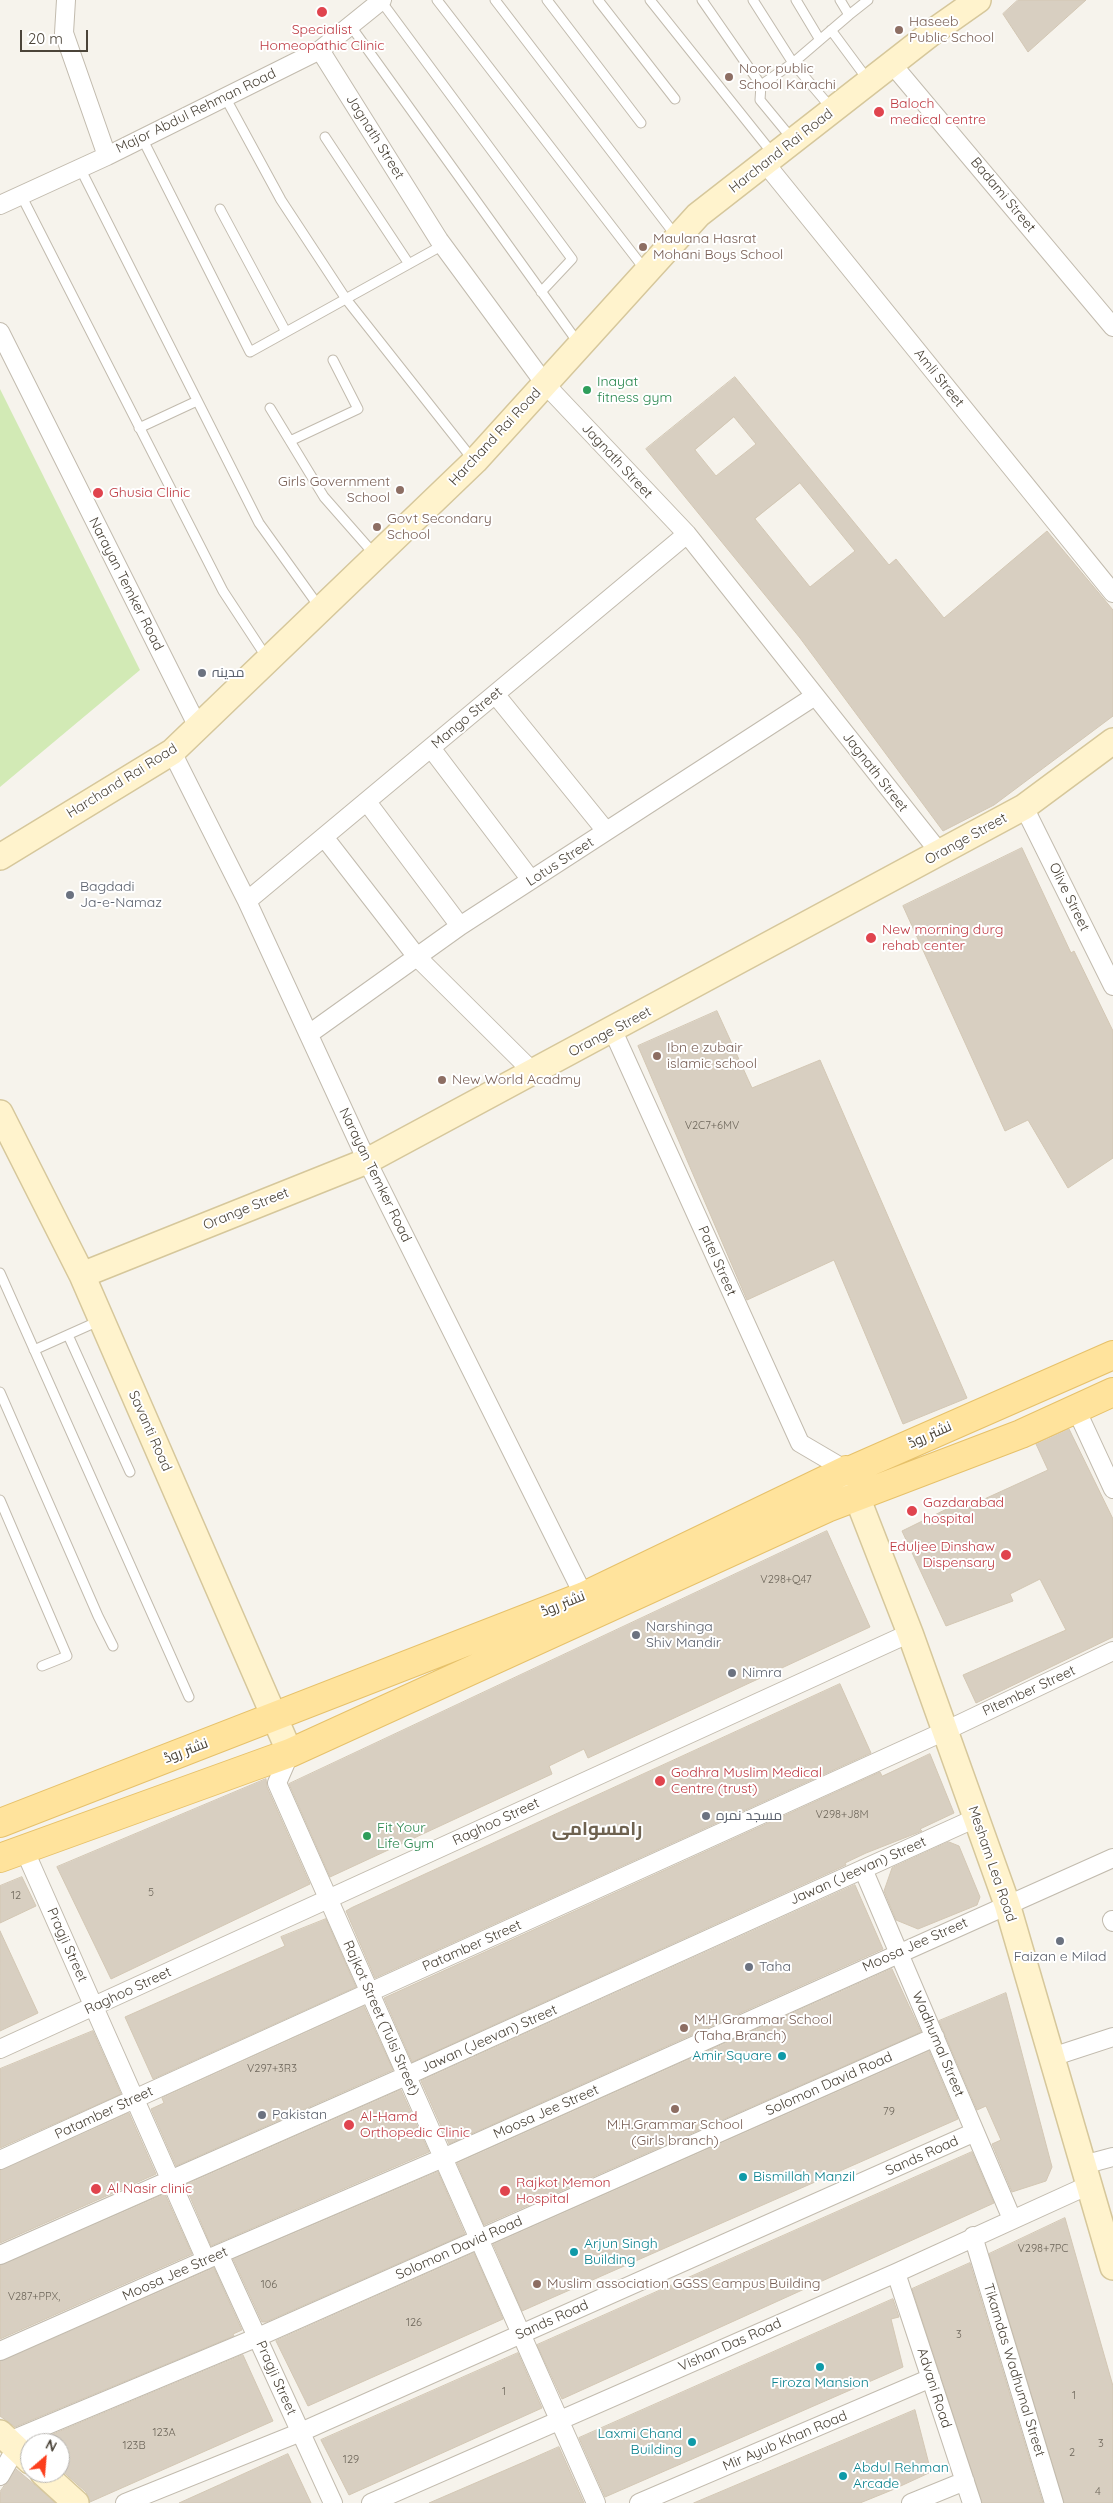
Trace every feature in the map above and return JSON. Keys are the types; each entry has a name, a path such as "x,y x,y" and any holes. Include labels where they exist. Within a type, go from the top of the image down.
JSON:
{"main road":[{"name":"نشتر روڈ","path":"0,1823 275,1718 584,1596 846,1470 849,1471 1113,1355"},
{"name":"نشتر روڈ","path":"12,1854 290,1753 827,1508 1021,1434 1113,1392"}],"street":[{"path":"66,0 64,33 107,156"},
{"name":"Major Abdul Rehman Road","path":"0,205 107,156 320,50 381,0"},
{"name":"Harchand Rai Road","path":"0,857 172,752 475,461 698,215 892,64 978,0"},
{"name":"Jagnath Street","path":"320,50 443,245 545,384 687,534 940,853"},
{"name":"Badami Street","path":"892,64 1113,327"},
{"name":"Amli Street","path":"769,159 1113,593"},
{"name":"Narayan Temker Road","path":"0,332 198,727"},
{"name":"Mango Street","path":"247,901 687,534"},
{"path":"495,694 606,831"},
{"name":"Lotus Street","path":"309,1034 460,926 815,696"},
{"name":"Orange Street","path":"82,1275 367,1161 613,1031 1024,807 1113,741"},
{"path":"431,748 531,880"},
{"name":"Narayan Temker Road","path":"172,752 247,901 367,1161 584,1596"},
{"path":"367,802 460,926"},
{"name":"Olive Street","path":"1024,807 1113,986"},
{"path":"324,837 417,957 534,1073"},
{"name":"Patel Street","path":"613,1031 800,1444 846,1470"},
{"name":"Savanti Road","path":"0,1113 82,1275 290,1753"},
{"path":"1076,1409 1113,1489"},
{"name":"Mesham Lea Road","path":"846,1470 910,1632 1007,1904 1113,2267"},
{"name":"Raghoo Street","path":"0,2049 910,1632"},
{"name":"Pitember Street","path":"945,1731 1113,1651"},
{"name":"Patamber Street","path":"0,2160 945,1731"},
{"name":"Rajkot Street (Tulsi Street)","path":"290,1753 277,1783 596,2503"},
{"name":"Jawan (Jeevan) Street","path":"0,2255 406,2076 976,1818"},
{"name":"Pragji Street","path":"12,1854 94,2007 171,2180 258,2337 333,2503"},
{"name":"Moosa Jee Street","path":"0,2351 212,2257 443,2158 1113,1858"},
{"name":"Wadhumal Street","path":"863,1869 1012,2219"},
{"name":"Solomon David Road","path":"14,2446 935,2037"},
{"path":"1052,2057 1113,2037"},
{"name":"Sands Road","path":"125,2503 301,2432 975,2132"},
{"name":"Vishan Das Road","path":"371,2503 896,2273 1012,2219 1113,2157"},
{"name":"Tikamdas Wadhumal Street","path":"973,2236 1054,2503"},
{"name":"Advani Road","path":"896,2273 972,2503"},
{"name":"Mir Ayub Khan Road","path":"639,2503 931,2378"},
{"path":"0,2476 14,2446"},
{"path":"910,2503 965,2481"},
{"path":"54,2483 73,2502"}],"lane":[{"path":"381,0 572,259 541,292"},
{"path":"437,0 646,272"},
{"path":"495,0 677,238"},
{"path":"547,0 641,122"},
{"path":"598,0 675,99"},
{"path":"650,0 769,159"},
{"path":"702,0 761,85 760,100 794,140"},
{"path":"753,0 793,63 833,110"},
{"path":"796,0 820,40"},
{"path":"840,0 849,15"},
{"path":"761,85 793,63 868,0"},
{"path":"350,25 580,346"},
{"path":"831,30 869,82"},
{"path":"225,97 281,200 346,299 475,461"},
{"path":"325,137 409,264"},
{"path":"142,138 250,352 443,245"},
{"path":"80,168 259,523 321,609"},
{"path":"21,195 223,591 268,659"},
{"path":"220,209 286,332"},
{"path":"290,441 358,409 333,360"},
{"path":"139,428 197,401"},
{"path":"270,408 324,497 376,556"},
{"path":"0,1273 189,1697"},
{"path":"34,1350 102,1320"},
{"path":"68,1335 130,1472"},
{"path":"0,1392 94,1607 114,1646"},
{"path":"0,1500 67,1656 42,1666"}],"green space":[{"path":"0,389 140,670 0,787"}],"building":[{"path":"1018,0 1086,0 1028,52 1003,14"},
{"path":"735,377 889,565 896,559 944,618 1047,531 1113,610 1113,716 994,805 943,831 800,638 646,449","holes":["734,417 756,444 716,476 695,450","800,483 855,551 810,587 755,519"]},
{"path":"1022,848 1071,953 1074,951 1113,1031 1113,1158 1068,1188 1028,1120 1005,1131 903,906"},
{"path":"717,1011 752,1088 820,1060 967,1398 903,1424 834,1260 747,1300 638,1046"},
{"path":"1069,1429 1113,1519 1113,1637 976,1703 963,1675 1066,1630 1040,1579 1010,1594 1013,1601 946,1626 902,1531 965,1500 969,1506 1048,1470 1036,1444"},
{"path":"827,1531 870,1627 588,1758 584,1749 549,1766 552,1774 330,1877 289,1784"},
{"path":"840,1684 871,1753 375,1978 346,1911"},
{"path":"930,1754 954,1813 920,1829 922,1831 866,1853 845,1863 846,1865 412,2062 384,1998 880,1772 882,1776"},
{"path":"266,1779 267,1787 310,1884 111,1979 57,1867"},
{"path":"949,1842 959,1846 980,1897 977,1905 918,1929 896,1920 884,1891 892,1868"},
{"path":"22,1877 36,1906 0,1923 0,1886"},
{"path":"855,1885 883,1949 449,2144 421,2081"},
{"path":"326,1919 356,1987 153,2079 125,2017 285,1946 281,1937"},
{"path":"0,1931 38,2013 0,2031"},
{"path":"892,1969 921,2032 484,2225 457,2163"},
{"path":"1006,1993 1052,2167 1046,2181 1012,2192 992,2144 1001,2140 986,2106 977,2110 939,2021"},
{"path":"364,2006 393,2070 176,2166 151,2109 164,2103 162,2098"},
{"path":"93,2031 121,2094 0,2148 0,2069"},
{"path":"929,2051 958,2119 522,2311 493,2244"},
{"path":"401,2090 429,2152 211,2246 185,2185"},
{"path":"129,2113 156,2174 0,2243 0,2170"},
{"path":"972,2152 994,2203 562,2399 537,2345"},
{"path":"438,2172 465,2234 266,2322 262,2322 233,2259"},
{"path":"165,2194 192,2254 0,2339 0,2265"},
{"path":"1065,2218 1113,2386 1113,2503 1064,2503 989,2254"},
{"path":"474,2253 503,2319 308,2406 276,2341"},
{"path":"970,2263 1043,2503 982,2503 912,2289"},
{"path":"214,2268 242,2330 233,2334 234,2336 15,2427 0,2416 0,2361"},
{"path":"893,2299 899,2317 891,2319 903,2367 605,2497 579,2438"},
{"path":"518,2353 542,2408 349,2495 321,2440"},
{"path":"243,2355 273,2421 90,2502 86,2492 70,2478 70,2433 56,2433"},
{"path":"915,2410 931,2472 892,2490 860,2503 694,2503"},
{"path":"559,2447 584,2503 429,2503 524,2462"},
{"path":"288,2454 311,2503 179,2503 219,2485"},
{"path":"16,2469 20,2472 20,2483 33,2483 55,2503 0,2503 0,2492"}],"place":[{"name":"Specialist Homeopathic Clinic","path":"322,12"},
{"name":"Haseeb Public School","path":"899,30"},
{"name":"Noor public School Karachi","path":"729,77"},
{"name":"Baloch medical centre","path":"879,112"},
{"name":"Maulana Hasrat Mohani Boys School","path":"643,247"},
{"name":"Inayat fitness gym","path":"587,390"},
{"name":"Girls Government School","path":"400,490"},
{"name":"Ghusia Clinic","path":"98,493"},
{"name":"Govt Secondary School","path":"377,527"},
{"name":"مدینہ","path":"202,673"},
{"name":"Bagdadi Ja-e-Namaz","path":"70,895"},
{"name":"New morning durg rehab center","path":"871,938"},
{"name":"Ibn e zubair islamic school","path":"657,1056"},
{"name":"New World Acadmy","path":"442,1080"},
{"name":"Gazdarabad hospital","path":"912,1511"},
{"name":"Eduljee Dinshaw Dispensary","path":"1006,1555"},
{"name":"Narshinga Shiv Mandir","path":"636,1635"},
{"name":"Nimra","path":"732,1673"},
{"name":"Godhra Muslim Medical Centre (trust)","path":"660,1781"},
{"name":"مسجد نمرہ","path":"706,1816"},
{"name":"Fit Your Life Gym","path":"367,1836"},
{"name":"Faizan e Milad","path":"1060,1941"},
{"name":"Taha","path":"749,1967"},
{"name":"M.H Grammar School (Taha Branch)","path":"684,2028"},
{"name":"Amir Square","path":"782,2056"},
{"name":"M.H.Grammar School (Girls branch)","path":"675,2109"},
{"name":"Pakistan","path":"262,2115"},
{"name":"Al-Hamd Orthopedic Clinic","path":"349,2125"},
{"name":"Bismillah Manzil","path":"743,2177"},
{"name":"Al Nasir clinic","path":"96,2189"},
{"name":"Rajkot Memon Hospital","path":"505,2191"},
{"name":"Arjun Singh Building","path":"574,2252"},
{"name":"Muslim association GGSS Campus Building","path":"537,2284"},
{"name":"Firoza Mansion","path":"820,2367"},
{"name":"Laxmi Chand Building","path":"692,2442"},
{"name":"Abdul Rehman Arcade","path":"843,2476"}],"district":[{"name":"رامسوامی","path":"597,1829"}]}
